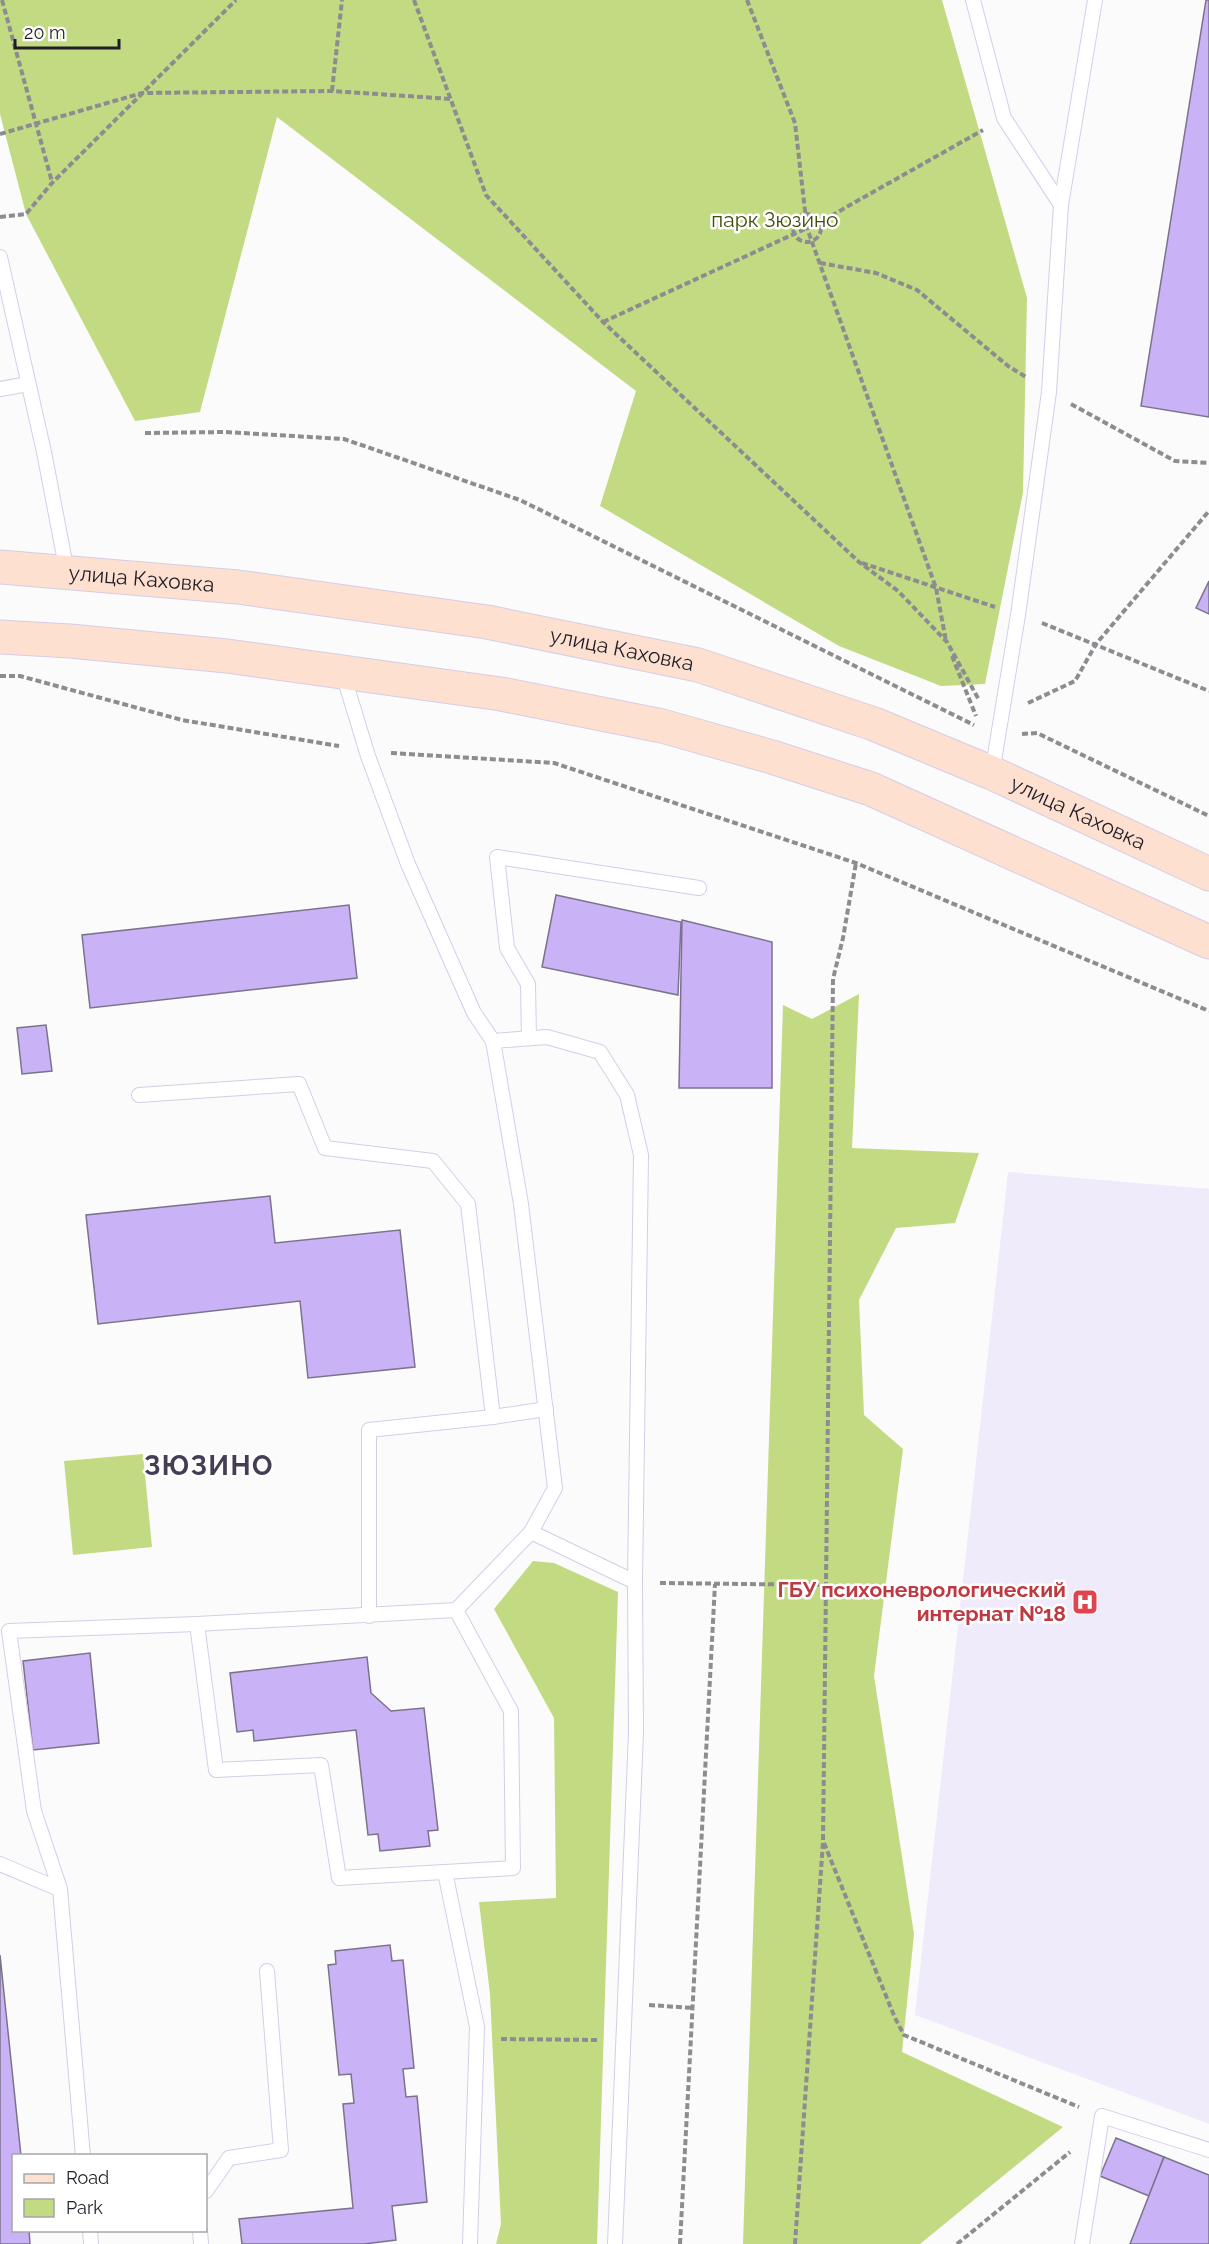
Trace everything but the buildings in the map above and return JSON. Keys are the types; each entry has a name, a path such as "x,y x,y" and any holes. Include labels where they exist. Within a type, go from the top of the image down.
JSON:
{"main road":[{"name":"улица Каховка","path":"0,567 238,587 488,622 698,665 874,724 992,772 1209,874"},
{"path":"0,638 70,641 216,654 501,694 662,726 772,757 871,789 1209,942"}],"lane":[{"path":"973,0 1004,118 1061,205"},
{"path":"992,772 1018,615 1049,392 1061,205 1095,0"},
{"path":"0,257 67,572"},
{"path":"0,389 28,384"},
{"path":"83,2154 58,1889 34,1811 9,1631 369,1616 456,1610 531,1532 555,1488 521,1204 493,1041 474,1013 408,864 367,751 343,672"},
{"path":"529,1038 528,984 507,948 497,857 699,888"},
{"path":"493,1041 546,1037 600,1052 627,1095 641,1155 635,1582 636,1732 615,2244"},
{"path":"139,1095 299,1084 325,1148 434,1161 468,1204 493,1417"},
{"path":"369,1616 369,1430 546,1409"},
{"path":"531,1532 635,1582"},
{"path":"197,1624 216,1770 321,1765 339,1878 513,1868 511,1711 456,1610"},
{"path":"0,1864 58,1889"},
{"path":"445,1872 477,2027 470,2244"},
{"path":"207,2190 229,2158 281,2150 267,1971"},
{"path":"1082,2244 1102,2116 1209,2151"}],"path":[{"path":"2,0 52,183"},
{"path":"0,217 26,214 52,183 236,0"},
{"path":"332,91 342,0"},
{"path":"414,0 486,195 603,322 859,562 898,591 946,642 999,735 1037,733 1209,816"},
{"path":"145,433 225,432 344,440 520,500 981,728 946,642 936,588 807,228 795,123 747,0"},
{"path":"0,134 142,93 332,91 451,99"},
{"path":"603,322 820,222 1004,118"},
{"path":"805,213 812,214 820,222 822,230 818,238 812,242 804,243 793,234 794,220 805,213"},
{"path":"819,263 876,273 917,290 1008,366 1049,392 1174,461 1209,463"},
{"path":"1021,706 1075,681 1096,644 1209,511"},
{"path":"859,562 1018,615"},
{"path":"1055,627 1209,691"},
{"path":"0,676 20,676 182,720 367,751 554,763 856,863 1209,1011"},
{"path":"795,2244 824,1842 833,978 843,938 856,863"},
{"path":"659,1583 827,1586"},
{"path":"680,2244 715,1584"},
{"path":"824,1842 895,2018 904,2035 1102,2116"},
{"path":"648,2005 693,2008"},
{"path":"477,2039 623,2041"},
{"path":"957,2244 1084,2140 1099,2134"}],"shaded area":[{"name":"ГБУ психоневрологический интернат №18","path":"1008,1172 1209,1189 1209,2124 915,2015"}],"green space":[{"name":"парк Зюзино","path":"0,0 942,0 1027,298 1023,492 985,684 941,686 839,646 600,506 636,391 277,117 200,412 135,421 26,214 0,114"},
{"path":"859,994 852,1148 979,1153 955,1223 896,1228 859,1300 864,1415 903,1449 874,1676 914,1934 902,2052 1063,2127 920,2244 743,2244 783,1005 812,1019"},
{"path":"143,1454 152,1547 73,1555 64,1461"},
{"path":"533,1561 554,1563 618,1592 597,2244 496,2244 501,2224 490,1994 479,1902 556,1898 554,1718 494,1609"}],"place":[{"name":"ГБУ психоневрологический интернат №18","path":"1085,1602"}],"district":[{"name":"ЗЮЗИНО","path":"209,1466"}]}
